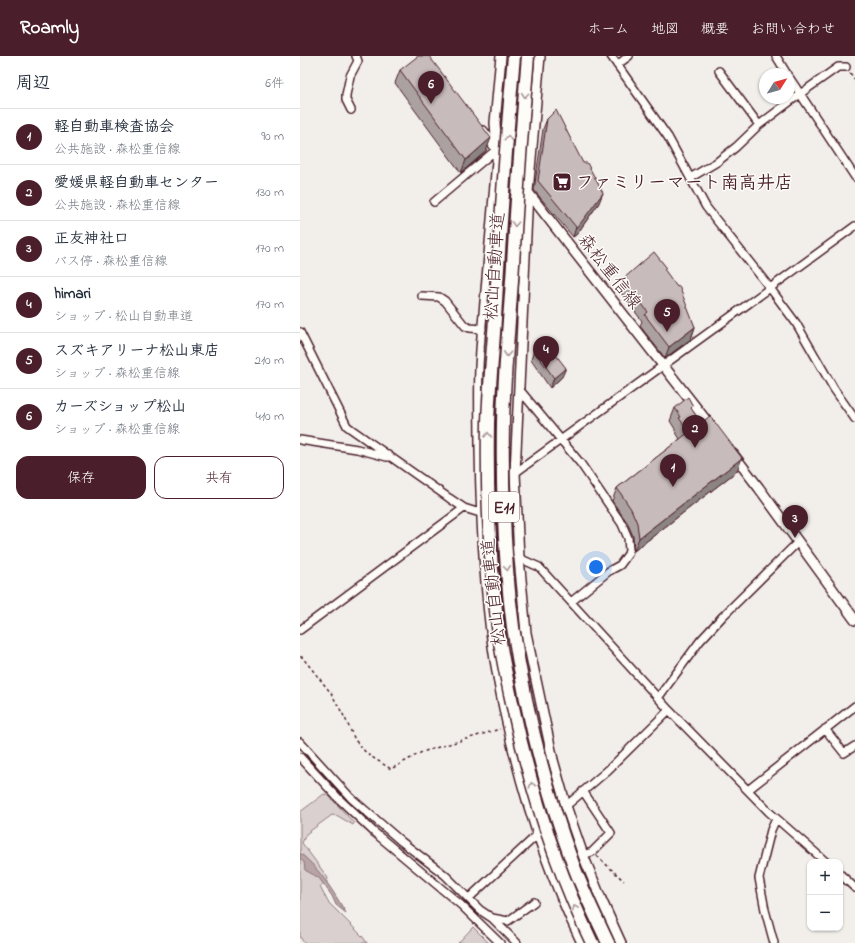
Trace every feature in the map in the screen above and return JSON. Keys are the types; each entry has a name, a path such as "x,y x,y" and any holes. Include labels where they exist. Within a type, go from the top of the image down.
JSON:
{"highway":[{"name":"松山自動車道","path":"514,56 498,262 488,421 492,568 498,627 506,676 529,774 560,871 592,943"},
{"name":"松山自動車道","path":"528,56 515,221 503,422 503,493 507,567 513,625 521,674 543,770 557,819 574,866 608,943"}],"street":[{"path":"351,110 346,100 346,94 350,76 358,61 356,56"},
{"path":"501,56 495,123 497,148 479,370 480,513 488,613 494,660 507,726 524,793 537,835 571,922 581,943"},
{"path":"540,56 528,192 515,473 519,558 526,633 553,760 566,806 588,854 601,899 621,943"},
{"path":"611,56 668,137 706,207 796,323 834,389 855,419"},
{"path":"617,65 629,56"},
{"path":"776,56 783,68"},
{"path":"690,178 717,162 736,147 758,126 800,94 838,67 846,67"},
{"path":"719,71 758,126"},
{"path":"795,86 855,177"},
{"name":"森松重信線","path":"478,124 528,192 716,433"},
{"path":"434,202 497,148"},
{"path":"515,473 855,226"},
{"path":"422,296 439,297 445,301 465,326 482,329"},
{"path":"300,332 347,426 389,457 464,508 480,513 519,558 539,567 669,710 776,819 823,859"},
{"path":"519,389 581,464 622,524 628,538 628,554 620,565 609,571 571,602"},
{"path":"300,440 357,449 389,457"},
{"path":"726,445 855,620"},
{"path":"300,630 464,508"},
{"path":"658,698 700,641 723,616 798,542"},
{"path":"748,790 855,706"},
{"path":"566,806 608,770 669,710"},
{"path":"825,729 844,753 855,746"},
{"path":"300,742 351,798 402,842 445,875 480,910 492,918 517,943"},
{"path":"300,757 338,798 375,833 461,905 500,943"},
{"path":"583,791 611,833 588,854"},
{"path":"774,943 764,910 759,878 771,830 776,819"},
{"path":"468,898 537,835"},
{"path":"843,877 855,888"},
{"path":"492,918 508,921 534,902"}],"path":[{"path":"300,657 302,657 331,693 355,740 367,754 391,769 422,752 507,726"},
{"path":"588,854 624,881"}],"shaded area":[{"path":"324,794 328,795 354,823 353,825 338,816 332,815 306,834 302,843 328,878 327,882 320,887 328,902 363,937 367,943 304,943 300,937 300,812"},
{"path":"300,853 320,873 346,913 336,905 332,896 319,878 305,870 304,862 300,859"},
{"path":"473,927 489,943 458,943"}],"building":[{"path":"418,56 429,56 491,138 466,160 400,70"},
{"name":"ファミリーマート南高井店","path":"556,110 583,163 587,163 603,193 580,224 576,227 538,181 547,119"},
{"path":"654,252 666,267 664,269 677,287 679,286 695,327 669,347 645,315 648,312 623,279"},
{"path":"545,341 566,368 554,378 534,350"},
{"path":"688,397 693,406 691,408 701,423 710,416 742,458 639,538 637,523 631,509 617,488 689,432 679,418 681,417 675,408"}],"place":[{"name":"カーズショップ松山","path":"431,104"},
{"name":"ファミリーマート南高井店","path":"562,182"},
{"name":"スズキアリーナ松山東店","path":"667,332"},
{"name":"himari","path":"546,369"},
{"name":"愛媛県軽自動車センター","path":"695,448"},
{"name":"軽自動車検査協会","path":"673,487"},
{"name":"正友神社口","path":"795,538"}]}
